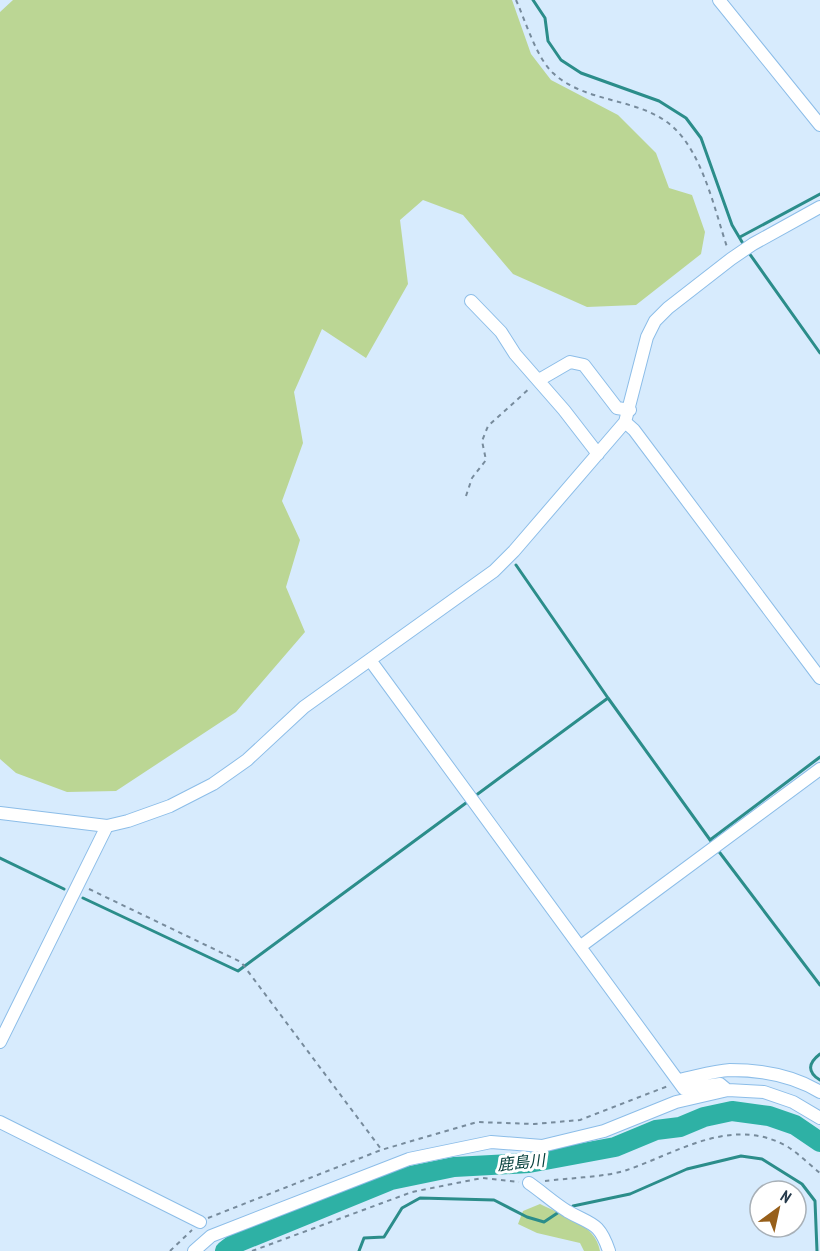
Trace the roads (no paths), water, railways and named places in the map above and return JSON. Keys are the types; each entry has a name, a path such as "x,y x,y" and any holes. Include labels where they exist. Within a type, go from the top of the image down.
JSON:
{"street":[{"path":"719,0 820,125"},
{"path":"0,813 107,826 170,806 213,784 248,760 304,707 494,571 626,422 647,337 655,321 668,308 735,256 820,207"},
{"path":"471,302 501,332 515,354 539,380 598,454"},
{"path":"539,380 570,362 584,365 617,408 630,410"},
{"path":"626,422 820,678"},
{"path":"370,660 684,1089 720,1084 728,1090"},
{"path":"581,946 710,853 820,769"},
{"path":"0,1042 107,826"},
{"path":"679,1080 729,1070 781,1075 820,1092"},
{"path":"194,1251 210,1236 409,1159 491,1142 542,1146 604,1131 676,1102 728,1090 764,1092 793,1102 820,1118"},
{"path":"0,1122 200,1222"},
{"path":"529,1183 568,1211 590,1221 603,1235 609,1251"}],"waterway":[{"path":"533,0 545,18 548,41 561,60 581,73 659,101 686,118 701,138 732,225 745,247"},
{"path":"740,237 820,194"},
{"path":"749,253 820,353"},
{"path":"516,565 608,698"},
{"path":"475,796 608,698 713,844"},
{"path":"710,840 820,757"},
{"path":"83,898 238,971 470,800"},
{"path":"717,849 820,985"},
{"path":"0,858 64,889"},
{"path":"820,1054 811,1064 811,1071 820,1080"},
{"name":"鹿島川","path":"225,1251 234,1244 391,1180 454,1167 529,1163 615,1147 656,1130 680,1127 704,1117 732,1111 769,1116 795,1125 820,1142"},
{"path":"573,1206 630,1194 687,1169 741,1156 762,1159 802,1184 815,1201 817,1251"},
{"path":"359,1251 364,1238 384,1237 402,1208 420,1198 494,1200 527,1217 544,1222 559,1212"}]}
